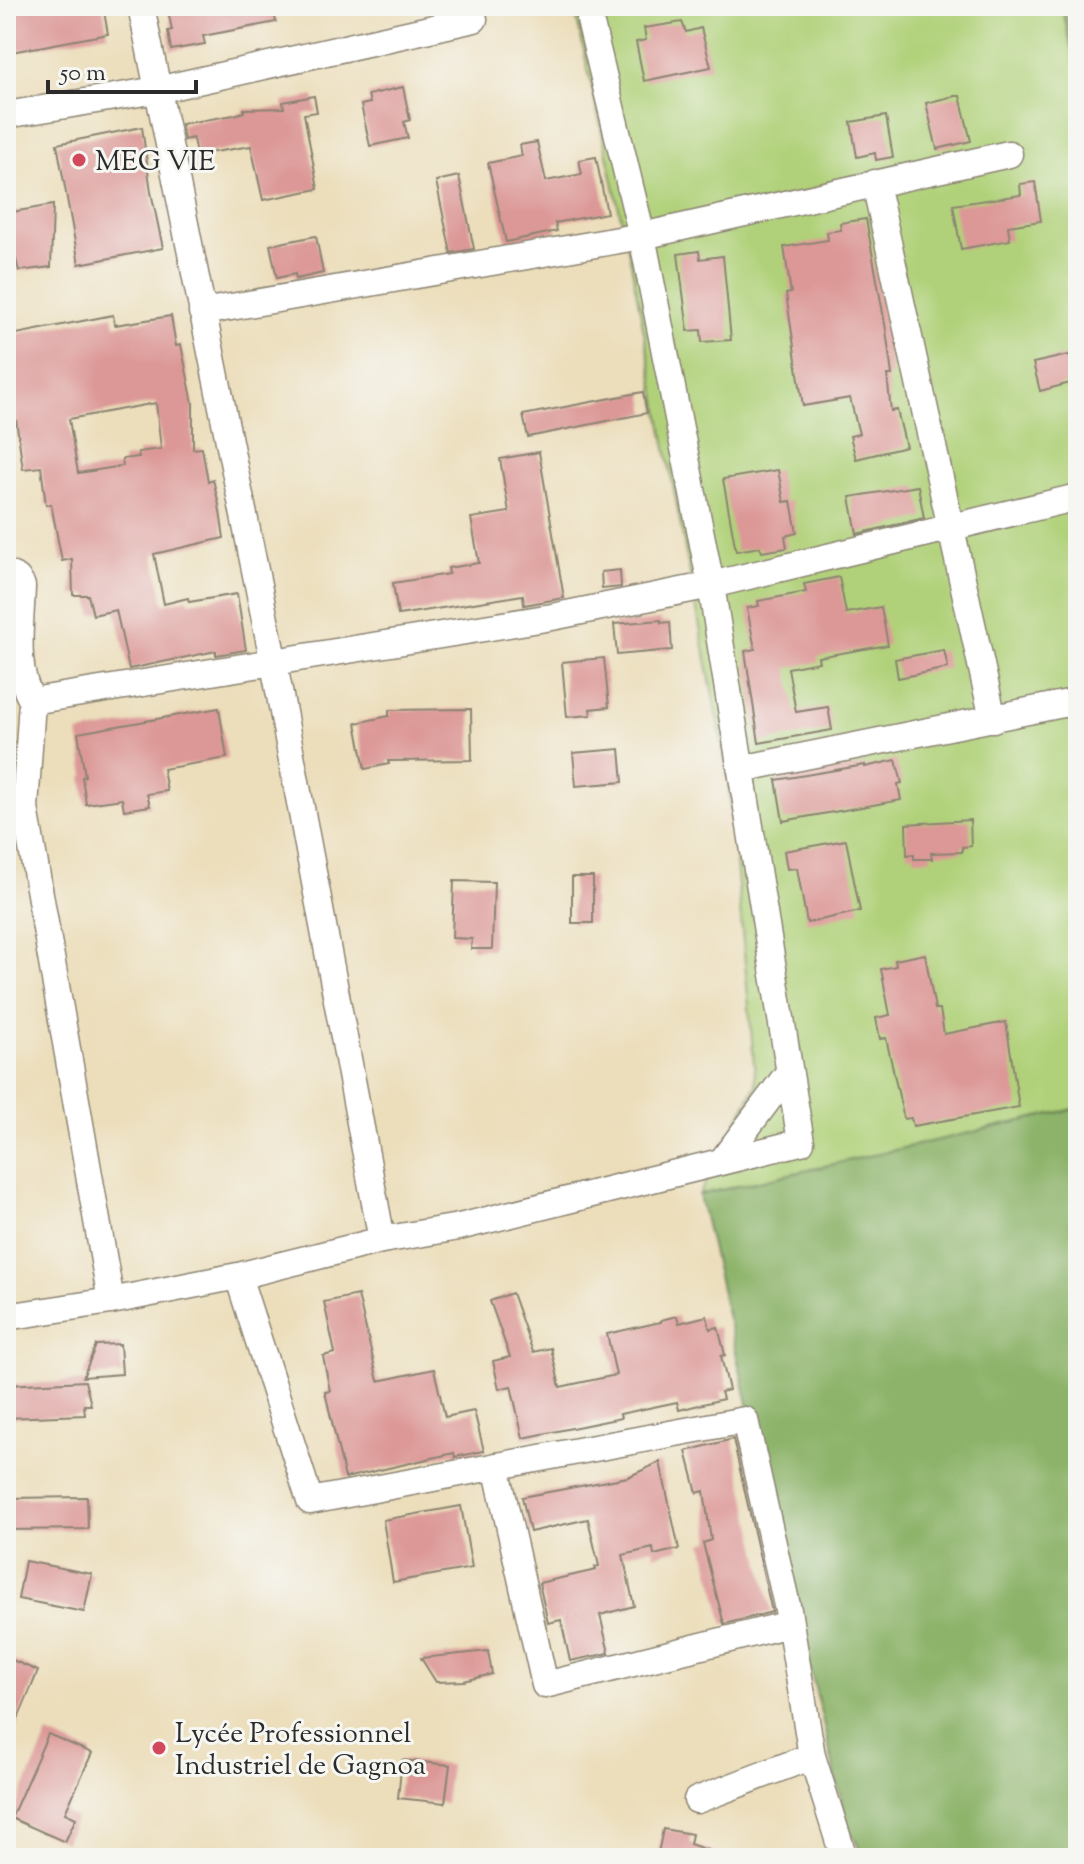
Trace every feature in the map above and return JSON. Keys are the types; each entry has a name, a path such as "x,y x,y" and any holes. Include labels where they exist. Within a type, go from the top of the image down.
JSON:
{"street":[{"path":"141,6 274,664 382,1240"},
{"path":"6,115 157,90 474,19"},
{"path":"6,1317 111,1301 238,1276 382,1240 459,1227 801,1142 711,585 642,236 590,20"},
{"path":"202,312 642,236 1009,154"},
{"path":"875,183 993,719"},
{"path":"32,701 552,617 711,585 1078,497"},
{"path":"6,573 17,578 22,586 20,665 24,686 32,701 25,808 111,1301"},
{"path":"741,769 1078,701"},
{"path":"722,1161 789,1072"},
{"path":"238,1276 310,1501 745,1420 790,1624 812,1756 844,1858"},
{"path":"496,1466 545,1685 790,1624"},
{"path":"697,1800 812,1756"}],"green space":[{"path":"574,6 1062,6 1078,77 1078,1108 699,1195 756,1085 728,775 630,258"},
{"path":"1062,6 1078,6 1078,77"},
{"path":"1078,1108 1078,1858 864,1858 847,1824 699,1195"}],"building":[{"path":"6,6 103,6 108,34 6,53"},
{"path":"167,6 273,6 276,22 203,36 205,44 171,50 168,31 172,30"},
{"path":"682,22 686,32 701,28 711,67 644,81 636,42 646,40 644,28"},
{"path":"403,87 410,120 404,122 408,138 370,146 361,105 370,103 368,95"},
{"path":"314,96 317,112 304,114 318,189 263,200 251,146 196,155 193,138 184,140 181,124 234,115 244,112 244,109 284,108 283,102"},
{"path":"960,96 971,141 937,149 926,103"},
{"path":"886,116 893,157 876,160 875,153 857,157 851,122"},
{"path":"142,127 163,248 79,264 57,144"},
{"path":"537,142 546,181 582,174 579,160 596,157 607,213 555,223 557,231 506,242 488,163 522,156 520,145"},
{"path":"459,176 474,249 451,253 436,181"},
{"path":"1035,182 1041,221 1008,226 1010,240 961,249 953,205 1021,195 1020,184"},
{"path":"53,205 51,267 19,271 6,228 6,213"},
{"path":"866,219 892,375 887,375 891,411 897,410 906,447 856,459 850,436 859,434 850,398 803,406 786,294 791,293 784,247 828,240 827,232 841,230 840,223"},
{"path":"316,236 323,273 296,279 295,274 277,278 270,245"},
{"path":"699,251 700,259 723,256 731,340 702,342 701,330 688,331 678,254"},
{"path":"113,315 115,325 171,316 176,346 181,345 193,403 193,449 202,448 208,481 213,479 224,538 154,554 164,604 188,598 189,602 237,594 246,650 216,655 216,651 129,669 116,610 93,615 88,595 73,595 72,559 62,561 51,504 46,505 41,467 23,469 6,372 6,336","holes":["156,403 161,449 138,452 139,457 122,459 123,466 78,473 69,419"]},
{"path":"1078,353 1078,381 1040,391 1033,363"},
{"path":"643,392 647,413 528,437 523,415"},
{"path":"539,452 564,598 524,605 523,595 398,615 393,583 449,574 448,568 479,563 471,518 509,512 500,459"},
{"path":"778,470 784,502 791,501 797,533 785,536 787,548 762,552 760,547 736,551 723,479"},
{"path":"918,486 924,518 857,534 850,497"},
{"path":"620,570 621,587 602,589 601,572"},
{"path":"839,577 846,613 881,607 888,645 818,657 819,662 788,668 796,712 828,707 832,730 759,743 745,651 755,649 747,608 759,606 758,601 806,592 804,584"},
{"path":"661,620 661,623 670,622 672,650 617,655 614,624"},
{"path":"944,650 948,668 898,678 895,659"},
{"path":"604,658 609,707 590,709 591,715 567,717 562,662"},
{"path":"219,708 227,758 163,769 167,791 147,794 150,806 124,810 122,799 86,804 78,733"},
{"path":"471,709 472,760 388,761 389,764 365,769 356,723 389,716 389,710"},
{"path":"620,749 623,782 576,786 573,753"},
{"path":"896,760 902,783 898,784 901,800 783,821 776,780"},
{"path":"970,820 971,846 962,847 962,852 931,853 932,859 914,859 914,854 907,855 906,824"},
{"path":"846,840 860,911 807,923 797,868 787,869 784,851"},
{"path":"572,877 593,877 593,923 572,923"},
{"path":"454,881 494,882 492,949 471,949 472,939 452,938"},
{"path":"925,954 935,1009 940,1009 944,1034 1006,1022 1019,1107 913,1126 911,1118 904,1119 886,1038 880,1039 876,1018 890,1015 881,969 896,966 895,960"},
{"path":"512,1293 533,1352 551,1348 560,1387 616,1375 607,1334 677,1316 679,1323 707,1316 710,1329 718,1327 729,1390 721,1392 723,1399 679,1410 677,1402 620,1414 621,1418 523,1438 511,1386 499,1389 493,1361 510,1357 490,1301"},
{"path":"358,1295 378,1381 434,1369 445,1417 474,1411 484,1451 455,1457 454,1453 345,1478 325,1392 330,1391 323,1356 335,1353 324,1302"},
{"path":"120,1344 122,1374 83,1377 96,1345"},
{"path":"85,1381 91,1405 84,1405 85,1415 6,1418 6,1385"},
{"path":"733,1439 772,1612 724,1624 703,1543 711,1540 704,1491 697,1493 686,1451"},
{"path":"660,1462 679,1549 654,1555 653,1548 623,1555 634,1606 600,1615 609,1653 570,1661 561,1620 548,1623 539,1583 596,1570 595,1567 599,1566 588,1519 530,1532 522,1497 628,1477"},
{"path":"87,1497 88,1529 6,1530 6,1498"},
{"path":"461,1506 472,1568 393,1582 383,1520"},
{"path":"25,1561 92,1574 84,1612 18,1599"},
{"path":"488,1651 492,1674 464,1681 436,1682 421,1658"},
{"path":"10,1659 38,1671 7,1745 6,1669"},
{"path":"48,1734 92,1753 65,1813 76,1818 65,1842 11,1818"},
{"path":"402,1760 450,1765 445,1803 398,1798"},
{"path":"663,1829 692,1834 690,1844 722,1855 721,1858 657,1858"}],"place":[{"name":"MEG VIE","path":"79,160"},
{"name":"Lycée Professionnel Industriel de Gagnoa","path":"159,1748"}]}
